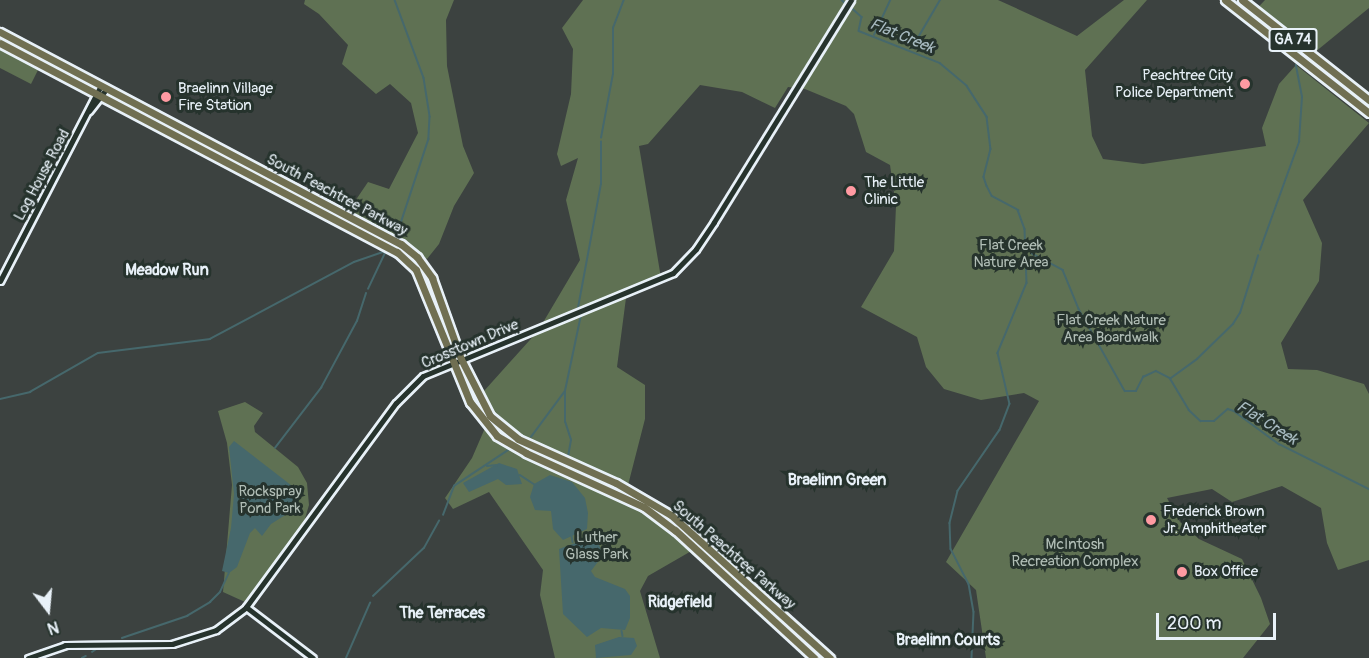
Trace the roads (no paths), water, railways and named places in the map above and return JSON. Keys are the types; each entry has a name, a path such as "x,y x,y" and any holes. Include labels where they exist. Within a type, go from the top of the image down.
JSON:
{"main road":[{"name":"GA 74","path":"1225,0 1369,113"},
{"name":"GA 74","path":"1242,0 1369,100"},
{"name":"South Peachtree Parkway","path":"0,32 401,244 417,257 432,278 473,409 497,436 526,453 644,507 675,530 814,658"},
{"name":"South Peachtree Parkway","path":"0,43 97,97 397,252 416,270 481,404 504,430 662,509 830,658"}],"street":[{"name":"Crosstown Drive","path":"28,658 65,645 183,642 216,630 246,607 404,394 423,376 458,360 659,282 684,262 714,222 851,0"},
{"name":"Log House Road","path":"0,281 104,86"},
{"path":"246,607 313,658"}],"water":[{"path":"234,441 296,489 290,512 271,524 262,536 255,528 250,533 237,567 229,573 222,571 231,528 234,494 229,447"},
{"path":"499,463 517,469 522,484 506,485 498,479 469,492 463,483"},
{"path":"550,475 572,482 585,498 588,513 587,529 563,540 553,529 551,511 535,510 530,497 534,484"},
{"path":"586,539 598,542 603,555 591,571 595,577 625,589 630,596 630,618 625,630 601,628 587,637 563,614 559,549"},
{"path":"619,637 634,638 637,646 631,655 596,658 595,645"}],"waterway":[{"path":"395,0 424,78 430,117 429,139 398,233"},
{"path":"601,138 613,74 613,28 624,0"},
{"name":"Flat Creek","path":"842,0 846,4"},
{"path":"874,35 890,0"},
{"path":"912,48 940,0"},
{"path":"853,9 862,17 859,31 940,63 967,86 987,117 991,149 984,177 987,186 992,196 1018,210 1025,229 1027,283 998,353 1010,404 1000,430 958,491 950,523 951,549 969,584 974,612 972,658"},
{"path":"1260,250 1299,142 1302,97 1296,66"},
{"path":"578,308 601,184 601,142"},
{"name":"Flat Creek","path":"1027,246 1033,254 1063,270 1079,309 1125,391 1136,391 1143,377 1156,371 1170,378 1189,410 1201,421 1214,421 1228,409 1234,411 1279,444 1369,489"},
{"path":"368,289 386,251"},
{"path":"0,399 30,392 98,353 210,339 354,262 386,251"},
{"path":"1171,378 1197,359 1233,324 1240,313 1258,256"},
{"path":"275,448 321,388 357,321 366,293"},
{"path":"568,457 571,440 565,422 565,391 581,315"},
{"path":"531,437 565,391"},
{"path":"443,515 454,486 510,449"},
{"path":"487,466 497,465"},
{"path":"520,475 534,484"},
{"path":"373,596 424,548 439,521"},
{"path":"572,536 573,542"},
{"path":"122,638 187,616 210,602 220,592 229,573"},
{"path":"346,658 370,603"},
{"path":"622,631 623,636"},
{"path":"92,652 98,648"},
{"path":"82,658 86,656"}],"place":[{"name":"Peachtree City Police Department","path":"1245,84"},
{"name":"Braelinn Village Fire Station","path":"166,97"},
{"name":"The Little Clinic","path":"851,191"},
{"name":"Frederick Brown Jr. Amphitheater","path":"1151,520"},
{"name":"Box Office","path":"1182,572"}],"district":[{"name":"Meadow Run","path":"167,270"},
{"name":"Braelinn Green","path":"837,480"},
{"name":"Ridgefield","path":"680,602"},
{"name":"The Terraces","path":"442,613"},
{"name":"Braelinn Courts","path":"948,640"}],"park label":[{"name":"Flat Creek Nature Area","path":"1011,254"},
{"name":"Flat Creek Nature Area Boardwalk","path":"1111,328"},
{"name":"Rockspray Pond Park","path":"270,500"},
{"name":"Luther Glass Park","path":"597,546"},
{"name":"McIntosh Recreation Complex","path":"1075,552"}]}
